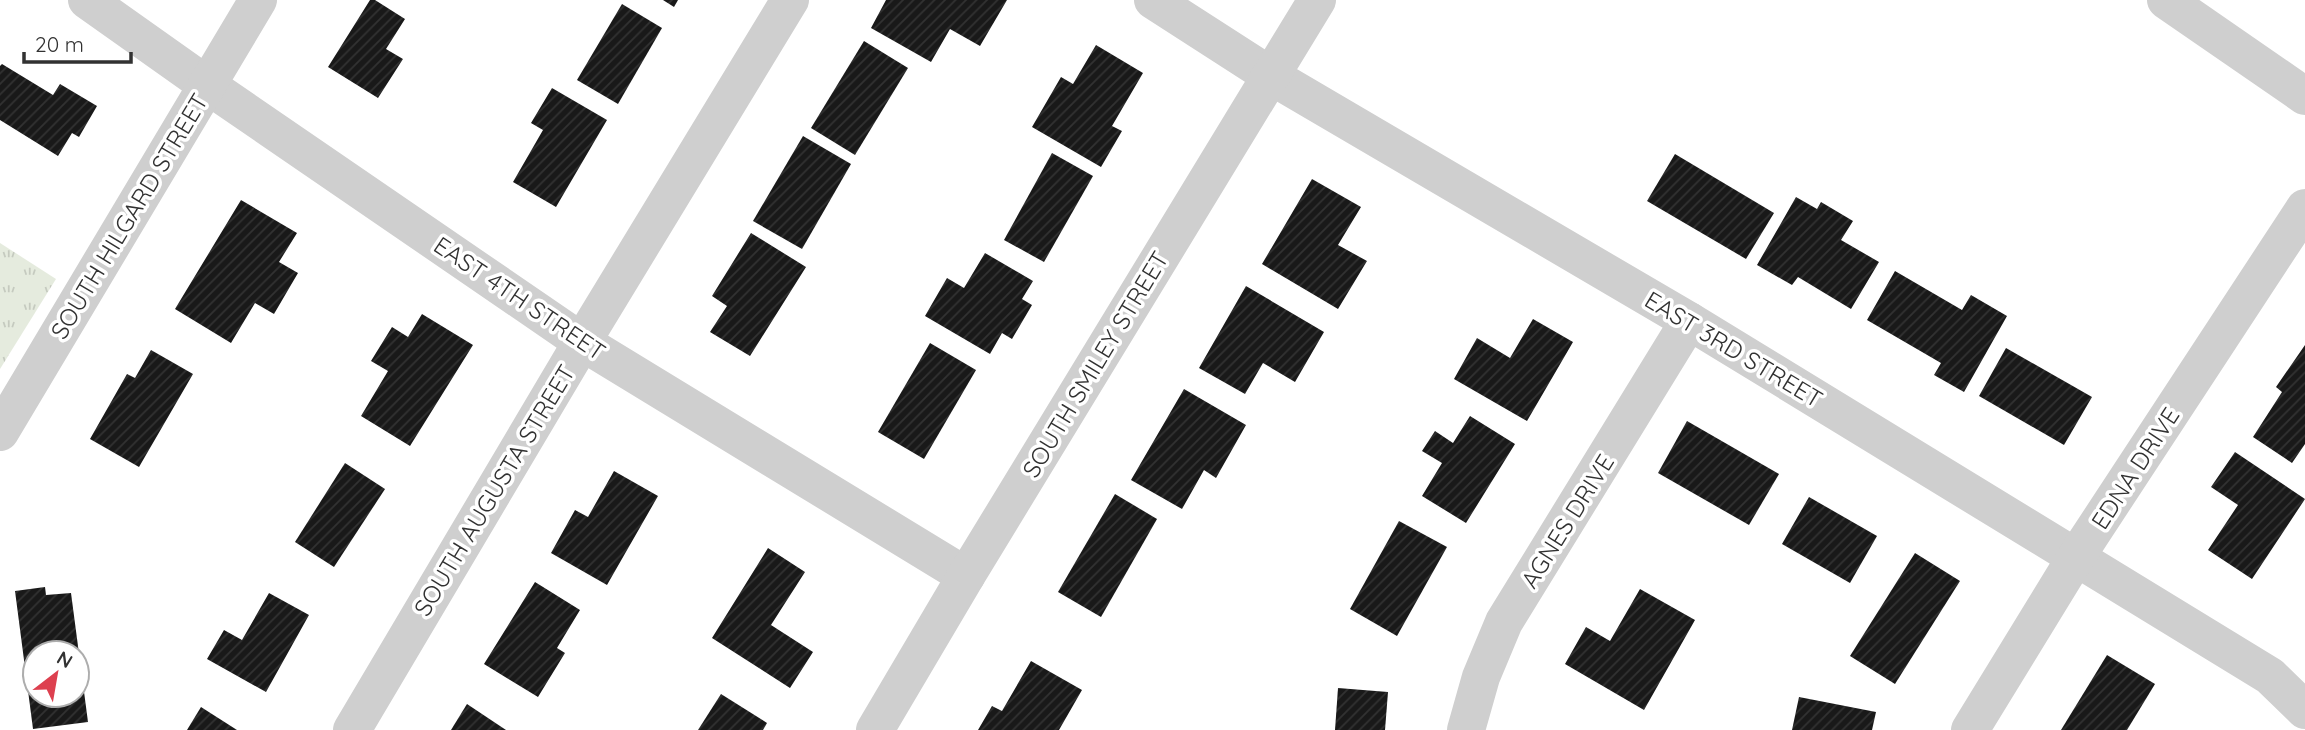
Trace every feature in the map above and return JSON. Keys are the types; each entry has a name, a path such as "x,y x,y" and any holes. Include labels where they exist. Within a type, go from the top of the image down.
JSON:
{"street":[{"name":"EAST 4TH STREET","path":"87,0 582,342 966,576"},
{"name":"SOUTH HILGARD STREET","path":"0,432 258,0"},
{"name":"SOUTH AUGUSTA STREET","path":"352,730 582,342 790,0"},
{"name":"EAST 3RD STREET","path":"1153,0 1271,76 1689,321 2270,676 2305,710"},
{"name":"SOUTH SMILEY STREET","path":"875,730 1317,0"},
{"path":"2166,0 2305,96"},
{"name":"EDNA DRIVE","path":"1970,730 2076,557 2305,208"},
{"name":"AGNES DRIVE","path":"1466,730 1481,677 1504,622 1689,321"}],"green space":[{"path":"0,243 56,279 0,369"}],"building":[{"path":"370,0 375,0 405,19 386,49 403,59 378,98 328,67"},
{"path":"663,0 678,0 674,7"},
{"path":"886,0 1007,0 980,46 950,29 931,62 871,28"},
{"path":"622,4 662,28 618,104 577,80"},
{"path":"864,41 908,68 855,155 811,128"},
{"path":"1096,45 1143,73 1112,126 1122,131 1101,167 1032,127 1061,77 1073,84"},
{"path":"2,64 53,95 60,84 97,106 79,137 72,133 58,156 0,120"},
{"path":"552,88 607,120 556,207 513,182 543,130 531,123"},
{"path":"803,136 851,164 802,249 753,221"},
{"path":"1052,153 1093,176 1044,262 1004,240"},
{"path":"1675,154 1774,213 1746,259 1647,201"},
{"path":"1312,179 1361,207 1338,245 1367,261 1338,309 1262,264"},
{"path":"1796,197 1817,209 1821,202 1853,221 1841,240 1879,262 1851,309 1798,277 1792,285 1757,265"},
{"path":"241,200 297,233 279,262 298,273 274,314 255,303 231,343 175,309"},
{"path":"751,233 806,267 750,356 710,332 727,306 712,296"},
{"path":"985,253 1033,281 1022,299 1032,305 1012,339 1002,333 990,354 925,316 947,278 964,288"},
{"path":"1895,271 1962,310 1971,295 2007,316 1964,392 1934,375 1941,363 1867,320"},
{"path":"1246,286 1324,332 1295,382 1263,363 1245,394 1199,368"},
{"path":"422,314 473,345 410,446 361,416 388,371 371,361 392,327 408,337"},
{"path":"1533,319 1573,342 1527,421 1454,379 1477,338 1510,358"},
{"path":"930,343 976,370 924,459 878,432"},
{"path":"2305,345 2305,444 2292,463 2253,437 2282,392 2276,387"},
{"path":"2006,348 2092,397 2064,445 1979,396"},
{"path":"151,350 193,374 139,467 90,439 127,374 135,378"},
{"path":"1184,389 1246,425 1216,478 1204,470 1182,509 1131,480"},
{"path":"1470,416 1515,444 1466,523 1422,496 1442,463 1422,451 1435,431 1453,443"},
{"path":"1687,421 1779,474 1749,525 1658,473"},
{"path":"2235,452 2305,499 2252,579 2208,550 2238,505 2211,487"},
{"path":"345,463 385,489 334,567 295,542"},
{"path":"614,471 658,496 607,585 551,553 575,510 588,517"},
{"path":"1115,494 1157,519 1101,617 1058,592"},
{"path":"1809,497 1877,536 1850,583 1782,544"},
{"path":"1399,521 1447,547 1397,636 1350,609"},
{"path":"768,548 805,572 771,625 813,652 790,688 712,638"},
{"path":"1915,553 1960,581 1895,684 1850,656"},
{"path":"535,582 580,610 557,648 565,653 538,697 484,664"},
{"path":"45,587 46,595 71,593 77,639 21,639 15,591"},
{"path":"1640,589 1695,620 1644,710 1565,664 1586,627 1610,641"},
{"path":"269,593 309,615 266,692 207,659 224,630 242,640"},
{"path":"2107,655 2155,684 2127,730 2061,730"},
{"path":"1031,661 1082,690 1059,730 978,730 992,706 1002,711"},
{"path":"1338,688 1388,692 1385,730 1335,730"},
{"path":"721,694 767,723 763,730 698,730"},
{"path":"1799,697 1876,712 1872,730 1792,730"},
{"path":"467,704 506,730 451,730"},
{"path":"201,707 237,730 187,730"},
{"path":"30,709 86,709 88,722 33,729"}]}
